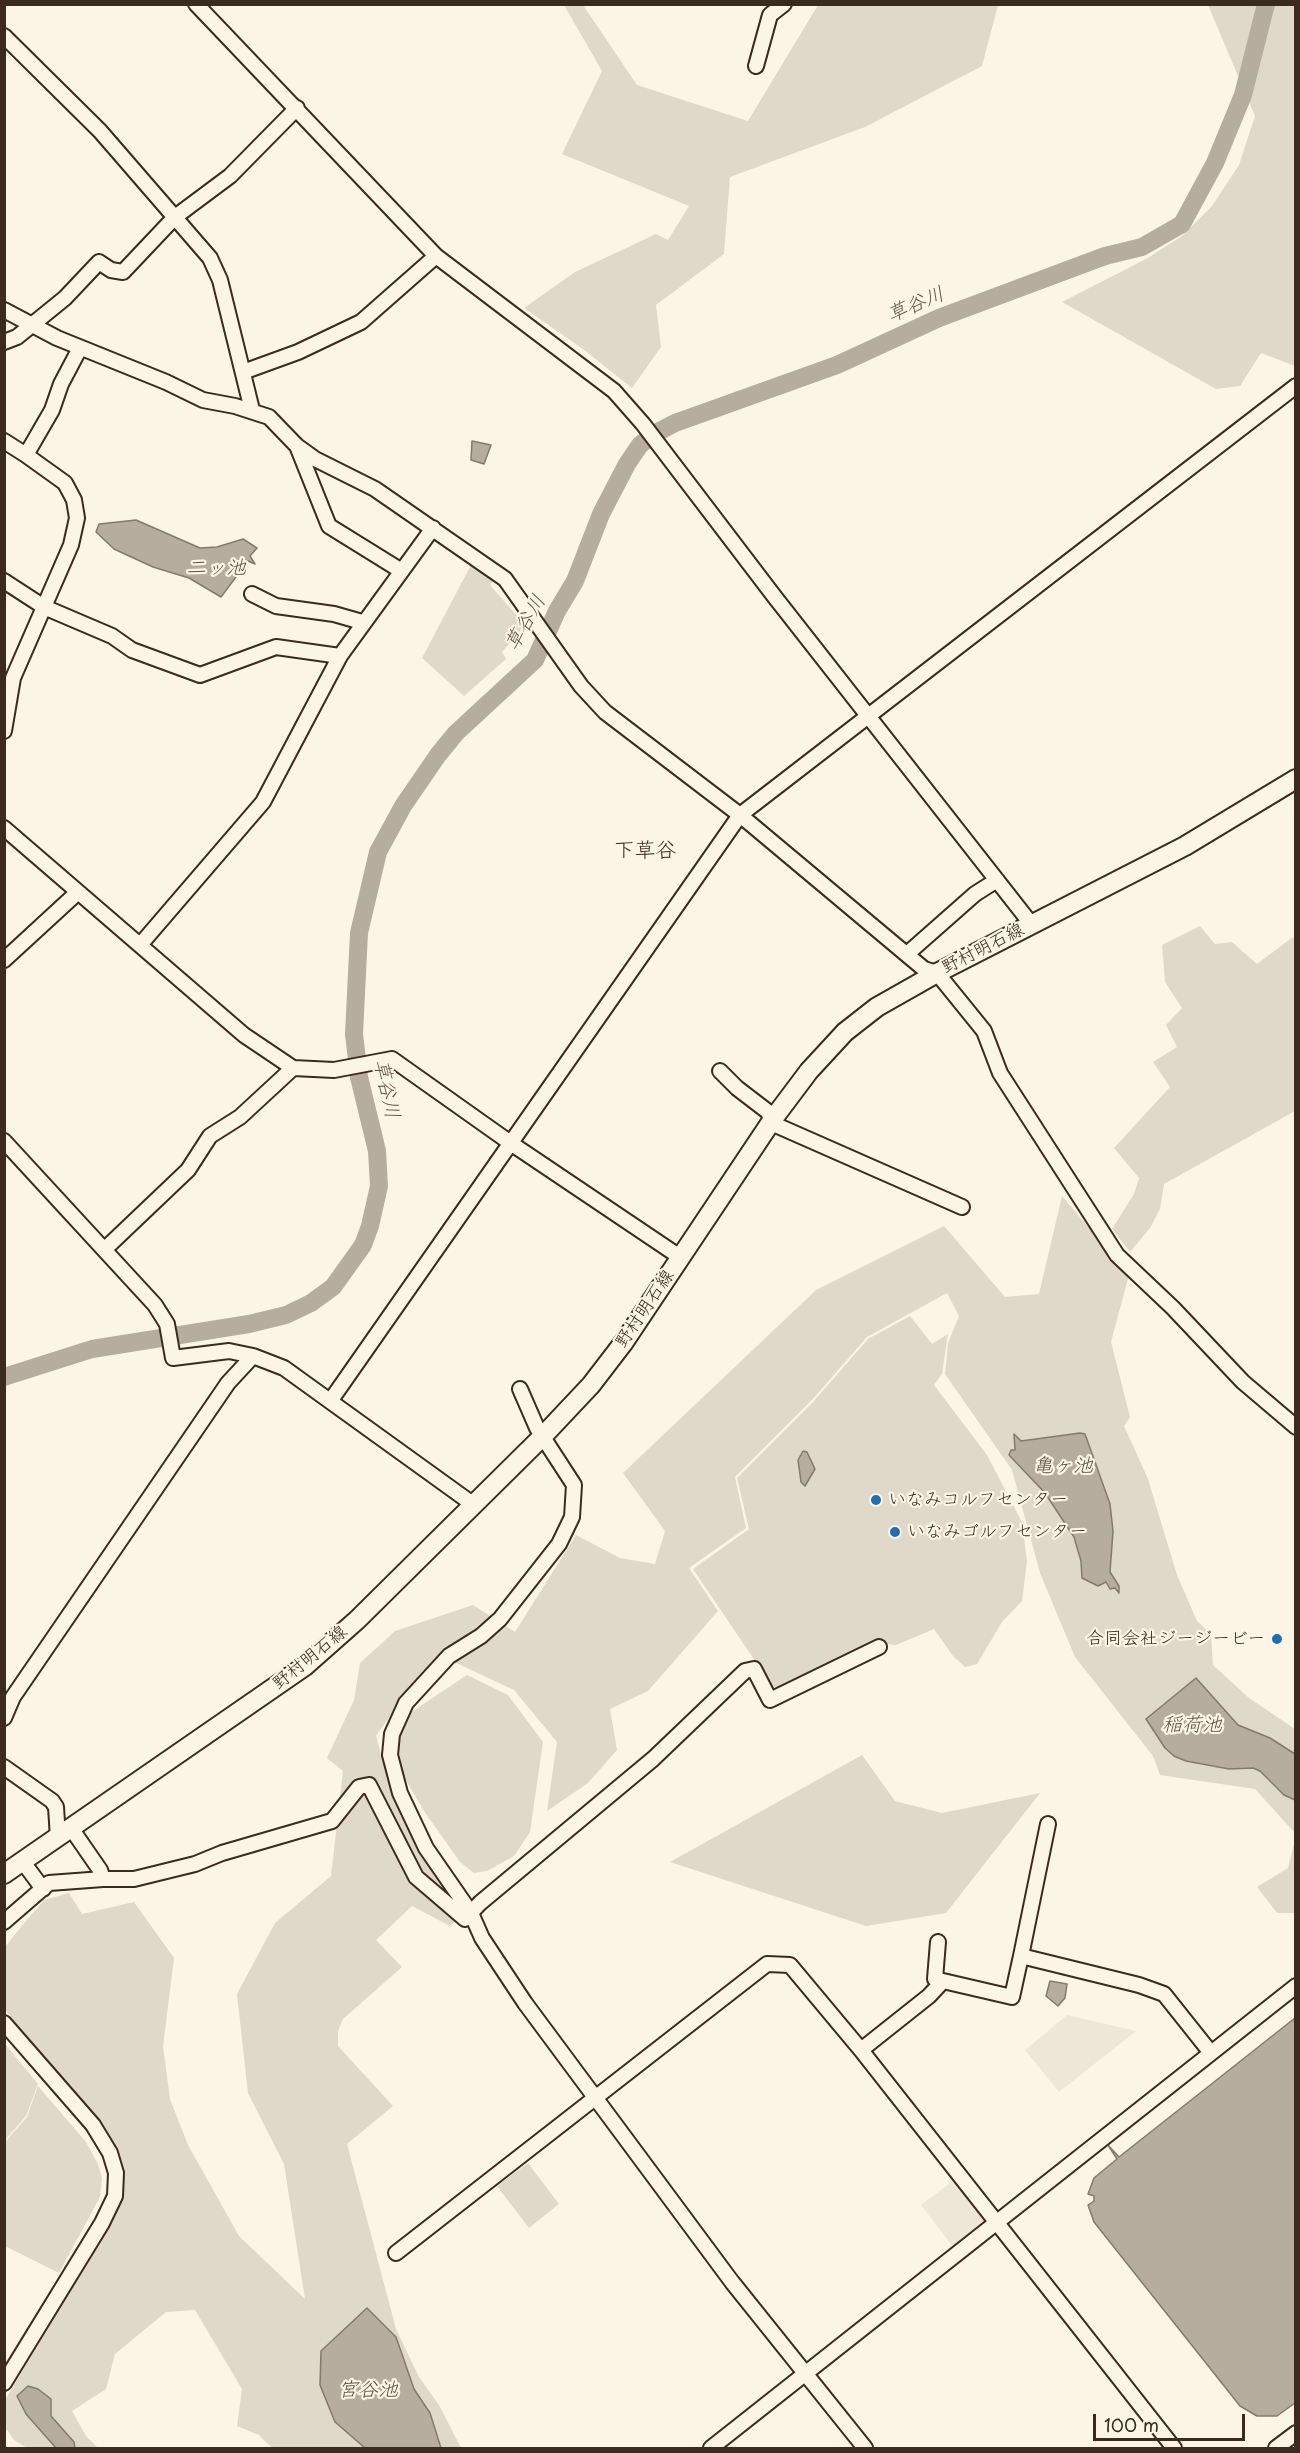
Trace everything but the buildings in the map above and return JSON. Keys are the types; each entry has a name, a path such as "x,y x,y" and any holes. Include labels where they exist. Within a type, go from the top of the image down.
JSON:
{"main road":[{"name":"野村明石線","path":"4,1874 305,1666 357,1620 543,1436 591,1385 773,1119 809,1071 845,1032 877,1007 937,973 1185,846 1296,779"}],"street":[{"path":"196,4 436,256 592,372 614,391 643,424 1032,925"},
{"path":"756,66 770,15 784,4"},
{"path":"4,36 100,131 210,258 220,280 252,411"},
{"path":"4,342 17,337 65,298 99,262 111,270 123,272 175,218 230,176 297,108"},
{"path":"243,372 298,352 361,322 436,256"},
{"path":"4,310 31,326 166,382 203,400 269,417 297,446 315,459 375,489 505,579 580,687 604,712 740,815 924,969 937,973 984,1031 1000,1073 1117,1256 1173,1308 1243,1382 1296,1427"},
{"path":"26,455 51,410 61,384 80,348"},
{"path":"331,1401 740,815 1296,386"},
{"path":"4,441 65,483 74,500 76,518 71,545 13,678 7,702 4,731"},
{"path":"297,446 329,526 400,570"},
{"path":"140,945 263,802 340,656 362,622 433,528"},
{"path":"4,581 44,607 112,636 132,650 200,675 276,647 340,656"},
{"path":"252,594 276,606 334,614 362,622"},
{"path":"4,828 244,1035 292,1068 334,1070 392,1059 512,1144 680,1257"},
{"path":"907,954 975,894 997,880"},
{"path":"4,960 78,892"},
{"path":"105,1249 188,1170 210,1136 240,1117 292,1068"},
{"path":"720,1071 778,1126 962,1208"},
{"path":"4,1141 155,1305 167,1323 173,1358 229,1351 254,1356 284,1368 474,1505"},
{"path":"4,1718 13,1697 222,1392 254,1356"},
{"path":"520,1389 543,1436 574,1485 572,1517 559,1544 500,1619 481,1636 449,1656 405,1703 392,1734 390,1755 400,1793 426,1848 471,1913 482,1938 525,2003 725,2273 865,2448"},
{"path":"4,1922 49,1883 134,1879 195,1864 222,1853 332,1821 359,1787 369,1785 416,1877 465,1919 653,1760 745,1671 754,1669 770,1700 879,1647"},
{"path":"4,1767 52,1801 64,1833 100,1870 103,1879"},
{"path":"938,1942 935,1979 1012,1997 1048,1824"},
{"path":"22,1862 43,1889"},
{"path":"1021,1956 1139,1985 1164,1994 1211,2053"},
{"path":"396,2253 767,1964 790,1965 861,2050 1174,2448"},
{"path":"861,2050 929,1996 943,1981"},
{"path":"711,2448 1296,1986"},
{"path":"4,2023 93,2125 110,2153 116,2173 115,2196 102,2223 4,2383"},
{"path":"1276,2448 1296,2433"}],"shaded area":[{"path":"564,5 583,5 637,85 748,121 818,5 998,5 982,66 865,127 730,177 724,254 656,305 661,347 632,388 583,349 524,308 575,272 656,234 668,240 689,206 562,154 602,71"},
{"path":"1208,5 1296,5 1295,366 1261,353 1240,386 1216,389 1062,302 1146,259 1182,236 1212,206 1239,165 1255,116"},
{"path":"472,563 496,577 490,585 525,625 502,652 506,659 464,696 422,658"},
{"path":"1200,926 1215,944 1232,942 1257,964 1293,937 1295,941 1295,1111 1164,1184 1160,1209 1150,1228 1130,1252 1112,1229 1134,1194 1139,1178 1114,1148 1170,1087 1153,1062 1177,1047 1166,1025 1182,1008 1165,982 1162,945"},
{"path":"1062,1196 1129,1275 1111,1342 1130,1417 1124,1426 1148,1479 1177,1575 1197,1621 1211,1634 1213,1665 1249,1698 1295,1729 1295,1833 1255,1789 1160,1775 1153,1756 1075,1657 1040,1573 1012,1470 945,1374 948,1343 959,1316 947,1293 867,1337 812,1400 735,1477 746,1528 689,1568 718,1611 648,1691 610,1709 617,1750 588,1783 547,1811 557,1742 514,1690 439,1655 404,1696 376,1736 389,1783 436,1871 464,1913 450,1926 412,1906 376,1940 402,1967 343,2019 338,2031 338,2046 393,2106 347,2144 396,2329 419,2377 439,2405 461,2448 272,2448 259,2435 237,2426 242,2389 195,2310 166,2312 115,2354 106,2389 72,2411 86,2436 98,2448 27,2448 14,2440 5,2427 5,2400 52,2322 122,2177 121,2161 106,2133 5,2010 4,1948 21,1927 44,1900 69,1893 82,1914 134,1902 174,1958 163,2046 170,2099 188,2145 239,2236 305,2299 284,2164 248,2093 237,1994 275,1923 331,1876 343,1771 327,1758 354,1700 360,1663 395,1631 473,1605 515,1632 576,1535 620,1558 655,1564 665,1531 623,1473 816,1290 944,1226 1005,1297 1039,1294"},
{"name":"いなみコルフセンター","path":"910,1316 932,1344 948,1334 942,1374 934,1385 987,1455 1022,1522 1027,1562 1022,1601 1002,1622 977,1664 965,1667 953,1656 934,1629 896,1645 877,1643 782,1689 772,1686 693,1569 749,1529 737,1478 813,1402 868,1339"},
{"path":"467,1675 508,1695 543,1742 530,1832 514,1856 487,1871 474,1873 460,1862 424,1811 404,1777 396,1756 396,1741 407,1715"},
{"path":"862,1755 895,1801 942,1813 1040,1793 946,1913 866,1926 670,1862"},
{"path":"1295,1840 1295,1913 1277,1913 1257,1887 1288,1868"},
{"path":"1067,2015 1136,2031 1059,2092 1025,2050"},
{"path":"5,2044 38,2084 26,2116 5,2140"},
{"path":"38,2086 86,2142 98,2164 102,2178 100,2197 59,2273 5,2246 5,2142 27,2117"},
{"path":"528,2163 559,2204 529,2228 497,2186"},
{"path":"958,2177 990,2220 954,2248 921,2205"}],"water":[{"path":"472,441 491,445 484,464 471,460"},
{"name":"二ッ池","path":"136,520 200,548 217,547 243,539 257,548 250,556 255,564 248,561 221,597 189,578 153,567 114,549 96,532 99,524"},
{"name":"亀ヶ池","path":"1014,1434 1021,1441 1085,1434 1110,1504 1113,1531 1110,1572 1119,1586 1119,1593 1115,1588 1110,1589 1106,1582 1098,1586 1082,1578 1081,1561 1074,1537 1045,1493 1009,1455 1011,1450 1015,1450"},
{"path":"803,1451 807,1452 815,1469 805,1486 801,1482 798,1460"},
{"name":"稲荷池","path":"1196,1678 1238,1725 1270,1738 1295,1754 1295,1800 1284,1795 1260,1771 1253,1768 1229,1769 1186,1761 1174,1756 1165,1748 1146,1719"},
{"path":"1050,1981 1067,1984 1065,1998 1058,2006 1046,1996"},
{"path":"1295,2018 1295,2403 1277,2416 1257,2416 1240,2406 1094,2222 1088,2205 1094,2201 1094,2196 1088,2194 1094,2178 1117,2159 1108,2145 1119,2157"},
{"name":"宮谷池","path":"367,2308 396,2337 414,2389 430,2413 441,2448 365,2448 335,2422 320,2385 321,2351"},
{"path":"28,2386 38,2389 51,2399 51,2416 74,2442 75,2448 56,2448 26,2414 17,2396"}],"waterway":[{"name":"草谷川","path":"4,1377 92,1349 249,1324 286,1315 311,1303 333,1287 363,1245 379,1186 377,1151 359,1077 354,1034 359,933 378,852 403,806 438,755 456,733 535,660 557,611 575,581 601,514 627,464 640,445 654,434 675,423 837,365 939,318 1105,256 1142,247 1182,224 1215,163 1243,95 1266,4"}],"place":[{"name":"いなみコルフセンター","path":"876,1500"},
{"name":"いなみゴルフセンター","path":"895,1532"},
{"name":"合同会社ジージービー","path":"1277,1639"}],"district":[{"name":"下草谷","path":"645,851"}]}
